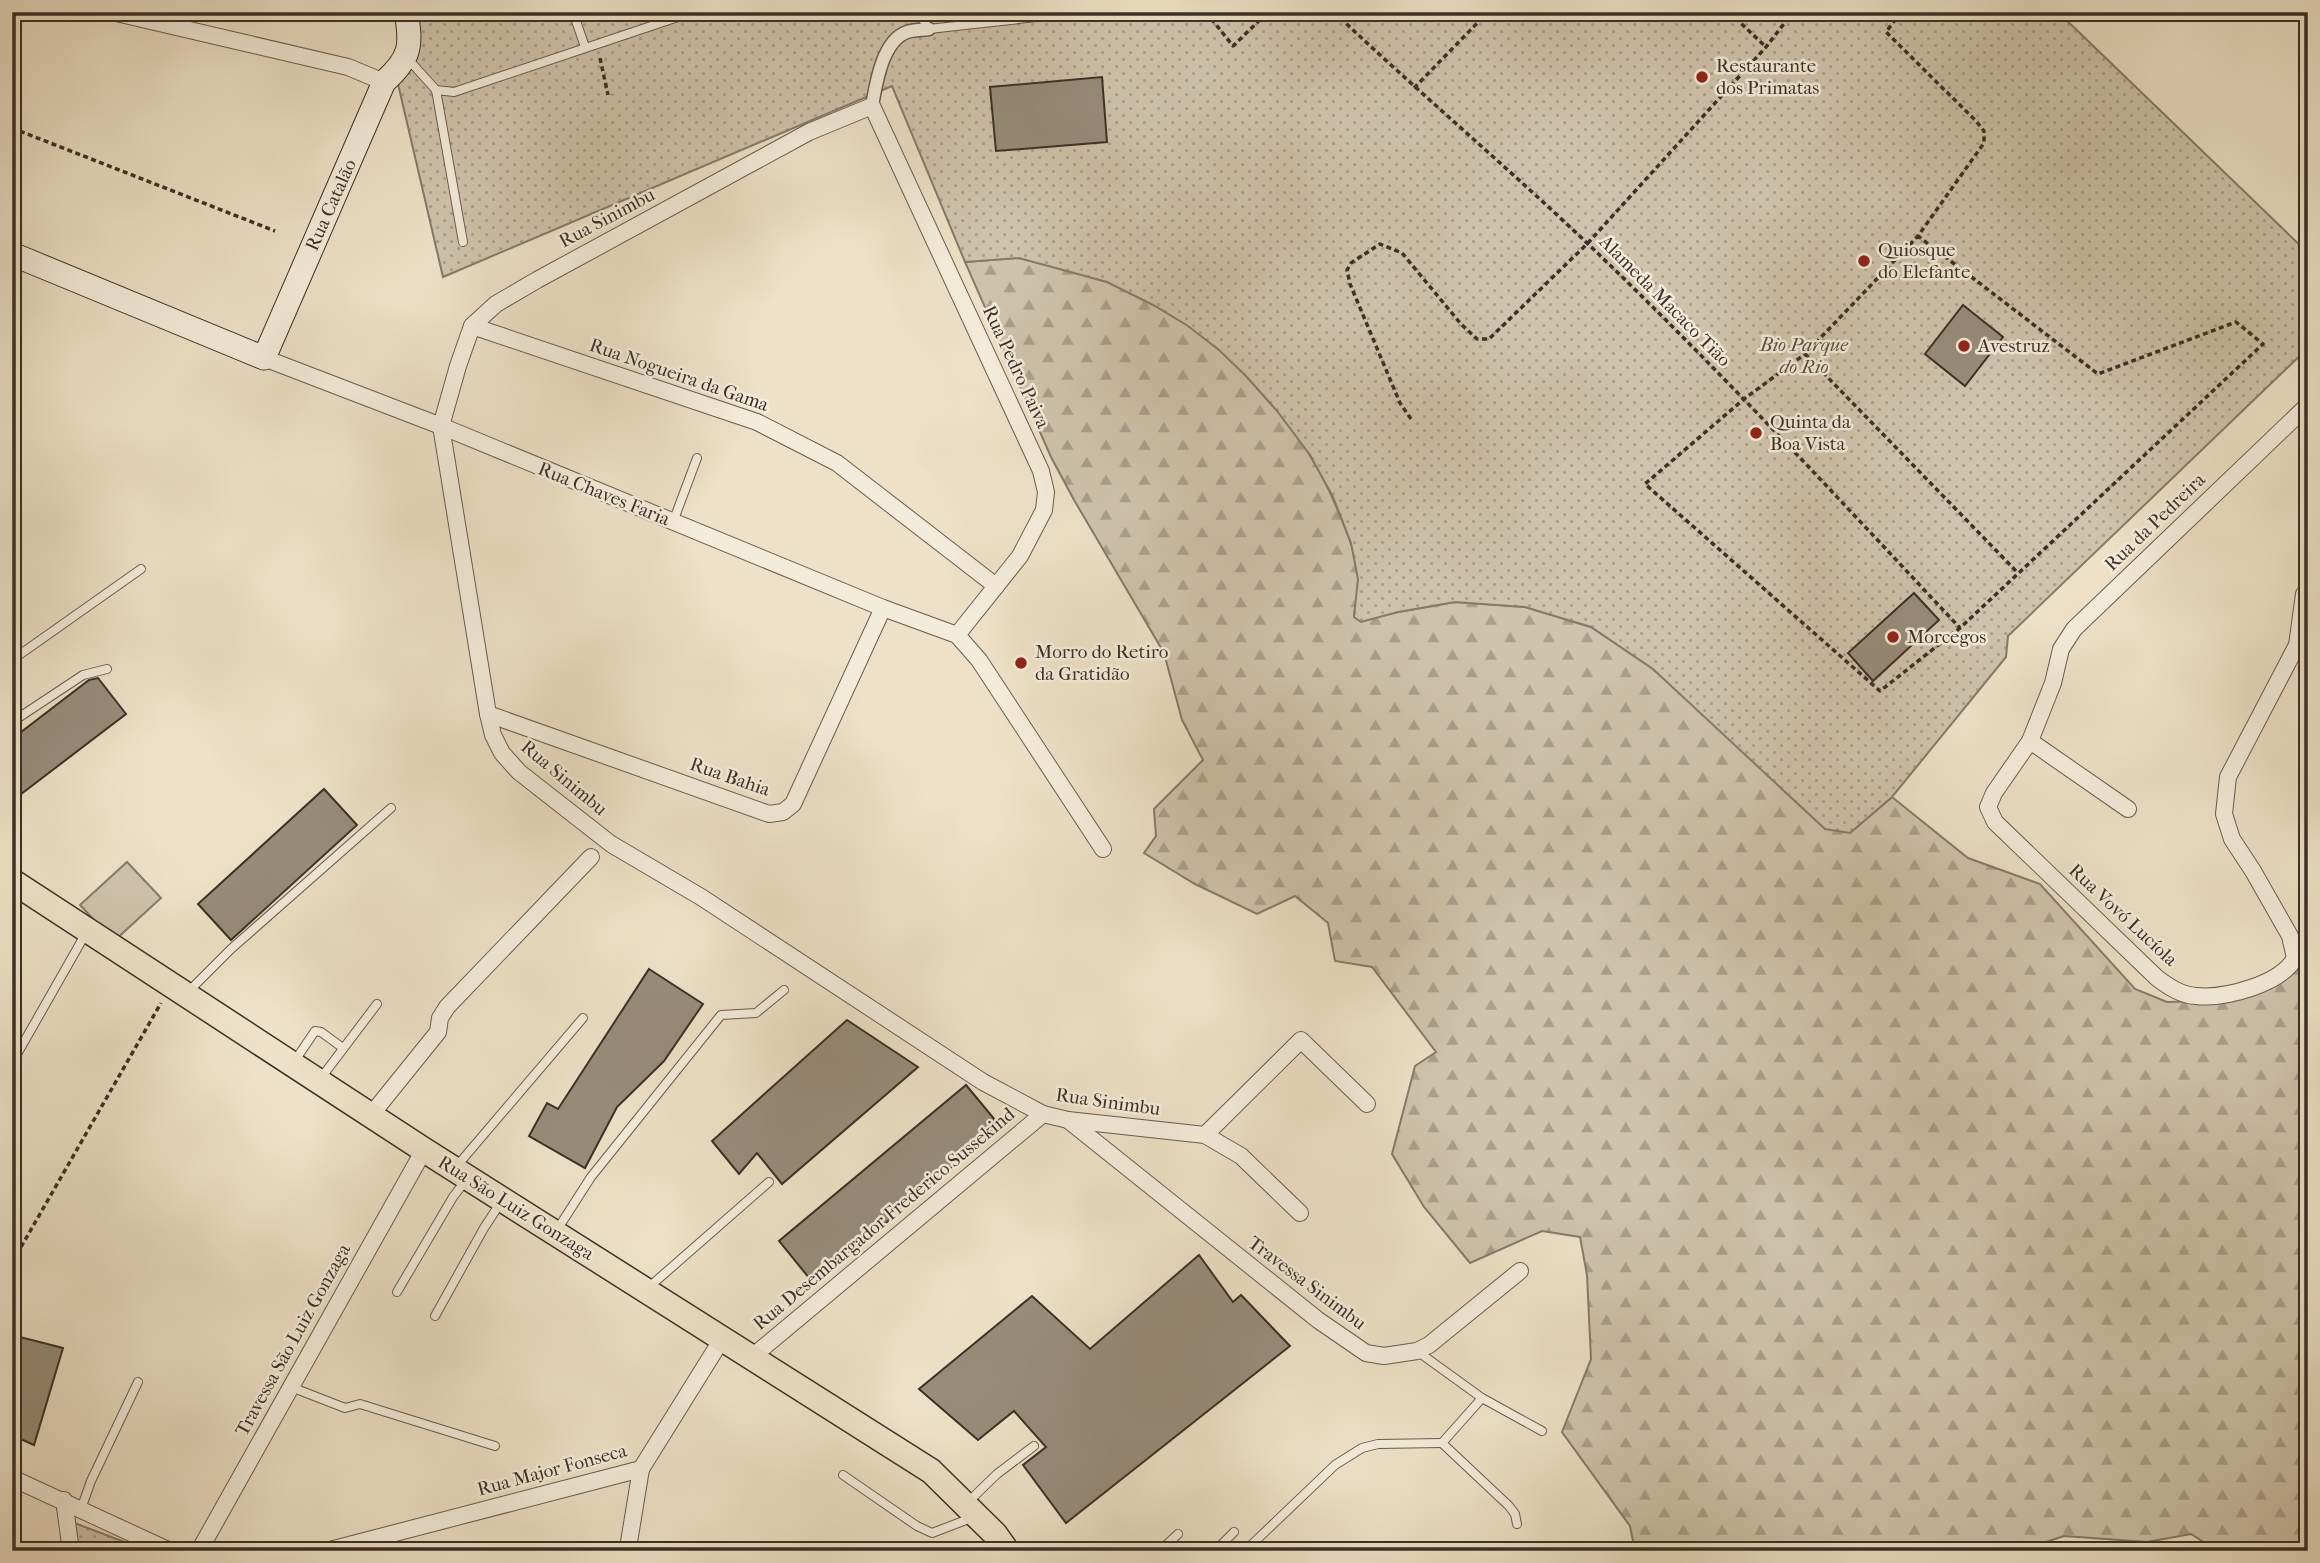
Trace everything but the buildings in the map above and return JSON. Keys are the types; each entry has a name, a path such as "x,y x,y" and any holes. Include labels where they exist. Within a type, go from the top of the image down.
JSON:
{"main road":[{"path":"405,56 410,45 406,12"},
{"name":"Rua Catalão","path":"264,358 384,82 394,74 405,56"},
{"name":"Rua Chaves Faria","path":"12,254 264,358"},
{"name":"Rua São Luiz Gonzaga","path":"16,891 87,930 424,1150 931,1471 995,1534 1007,1551"}],"street":[{"path":"112,12 348,67 384,82"},
{"path":"872,106 880,66 891,46 904,33 929,29"},
{"name":"Rua Sinimbu","path":"872,106 809,132 537,280 496,304 472,327 441,426 493,735 502,753 519,772 611,844 701,897 983,1082 1043,1114 1068,1120 1205,1135 1241,1156 1300,1213"},
{"name":"Rua Pedro Paiva","path":"872,106 1041,471 1046,492 1044,510 1020,556 957,635"},
{"name":"Rua Nogueira da Gama","path":"472,327 758,422 837,463 996,586"},
{"name":"Rua Chaves Faria","path":"264,358 441,426 883,608 957,635 979,660 1103,849"},
{"name":"Rua da Pedreira","path":"1990,816 1988,807 1994,793 2030,741 2053,683 2061,649 2074,629 2308,405"},
{"name":"Rua Vovó Lucíola","path":"1990,816 2157,978 2173,990 2196,996 2227,995 2275,979 2290,968 2295,958 2290,936 2232,839 2224,814 2228,777 2297,645 2304,594 2308,590"},
{"name":"Rua Bahia","path":"488,714 769,814 783,812 793,804 883,608"},
{"path":"2030,741 2128,808"},
{"path":"371,1115 438,1032 440,1018 447,1007 592,857"},
{"path":"1205,1135 1301,1040 1367,1104"},
{"name":"Rua Desembargador Frederico Sussekind","path":"752,1357 1043,1114"},
{"name":"Travessa Sinimbu","path":"1068,1120 1318,1321 1366,1353 1384,1356 1417,1351"},
{"name":"Travessa São Luiz Gonzaga","path":"199,1551 424,1150"},
{"path":"1417,1351 1429,1345 1520,1271"},
{"name":"Rua Major Fonseca","path":"326,1551 641,1469 722,1339"},
{"path":"630,1551 629,1542 641,1469"},
{"path":"12,1478 64,1500 164,1550"},
{"path":"64,1500 71,1551"}],"lane":[{"path":"573,12 585,47"},
{"path":"436,90 454,92 693,12"},
{"path":"918,12 929,29 1082,12"},
{"path":"405,56 436,90 463,242"},
{"path":"673,522 697,458"},
{"path":"12,660 141,569"},
{"path":"12,722 83,675 107,669"},
{"path":"179,989 231,949 391,808"},
{"path":"12,1063 87,930"},
{"path":"555,1233 591,1177 721,1015 756,1013 784,990"},
{"path":"319,1081 377,1004"},
{"path":"397,1292 453,1197 461,1173 583,1018"},
{"path":"292,1064 315,1031 321,1032 343,1048"},
{"path":"646,1290 769,1182"},
{"path":"435,1316 484,1228 503,1200"},
{"path":"1417,1351 1482,1398 1542,1431"},
{"path":"81,1509 91,1481 138,1382"},
{"path":"291,1387 345,1408 360,1404 495,1446"},
{"path":"1442,1443 1482,1398"},
{"path":"1245,1551 1335,1465 1362,1448 1378,1444 1442,1443 1509,1506 1515,1514 1517,1524"},
{"path":"843,1475 917,1526 932,1533 971,1511 997,1474 1034,1446"},
{"path":"1215,1551 1234,1532"},
{"path":"1160,1551 1178,1534"}],"path":[{"path":"1206,12 1233,46 1268,12"},
{"name":"Alameda Macaco Tião","path":"1334,12 1587,244 1744,399 1960,628"},
{"path":"1414,88 1488,12"},
{"path":"1729,12 1766,47"},
{"path":"1410,419 1400,403 1350,284 1347,270 1351,263 1380,244 1392,247 1402,253 1461,324 1477,339 1489,339 1587,244 1766,47 1793,12"},
{"path":"1901,12 1886,32 1983,131 1984,143 1918,236 1805,355 1744,399 1645,484 1880,691 1960,628 2263,344 2236,322 2098,374 1918,236"},
{"path":"597,43 608,95"},
{"path":"12,128 275,232"},
{"path":"1805,355 2018,573"},
{"path":"21,1247 179,989"}],"green space":[{"name":"Bio Parque do Rio","path":"409,12 2058,12 2308,253 2308,348 2008,636 2006,657 1892,797 1850,833 1825,829 1653,669 1591,627 1525,607 1455,602 1361,622 1354,617 1358,579 1351,543 1333,497 1310,455 1277,411 1219,350 1188,326 1107,282 1019,258 965,262 892,86 443,277 398,84"},
{"path":"1019,258 1096,278 1145,299 1182,321 1248,376 1277,409 1324,480 1355,556 1358,580 1354,617 1361,621 1455,602 1525,607 1591,627 1653,669 1850,833 1892,797 1968,858 2040,884 2135,989 2167,1002 2236,1000 2290,960 2308,935 2308,1551 2218,1551 2191,1534 2147,1542 2064,1536 2019,1551 1635,1551 1630,1526 1562,1432 1591,1359 1587,1275 1580,1237 1542,1231 1470,1263 1424,1207 1392,1154 1415,1066 1436,1052 1372,967 1335,961 1328,923 1295,896 1257,914 1195,884 1144,853 1156,836 1154,809 1203,760 1182,720 1164,653 1051,457 965,262"},
{"path":"127,862 161,898 114,941 80,905"},
{"path":"72,1522 143,1549 75,1551"}],"place":[{"name":"Restaurante dos Primatas","path":"1702,77"},
{"name":"Quiosque do Elefante","path":"1864,261"},
{"name":"Avestruz","path":"1964,346"},
{"name":"Quinta da Boa Vista","path":"1756,433"},
{"name":"Morcegos","path":"1893,637"},
{"name":"Morro do Retiro da Gratidão","path":"1021,663"}]}
